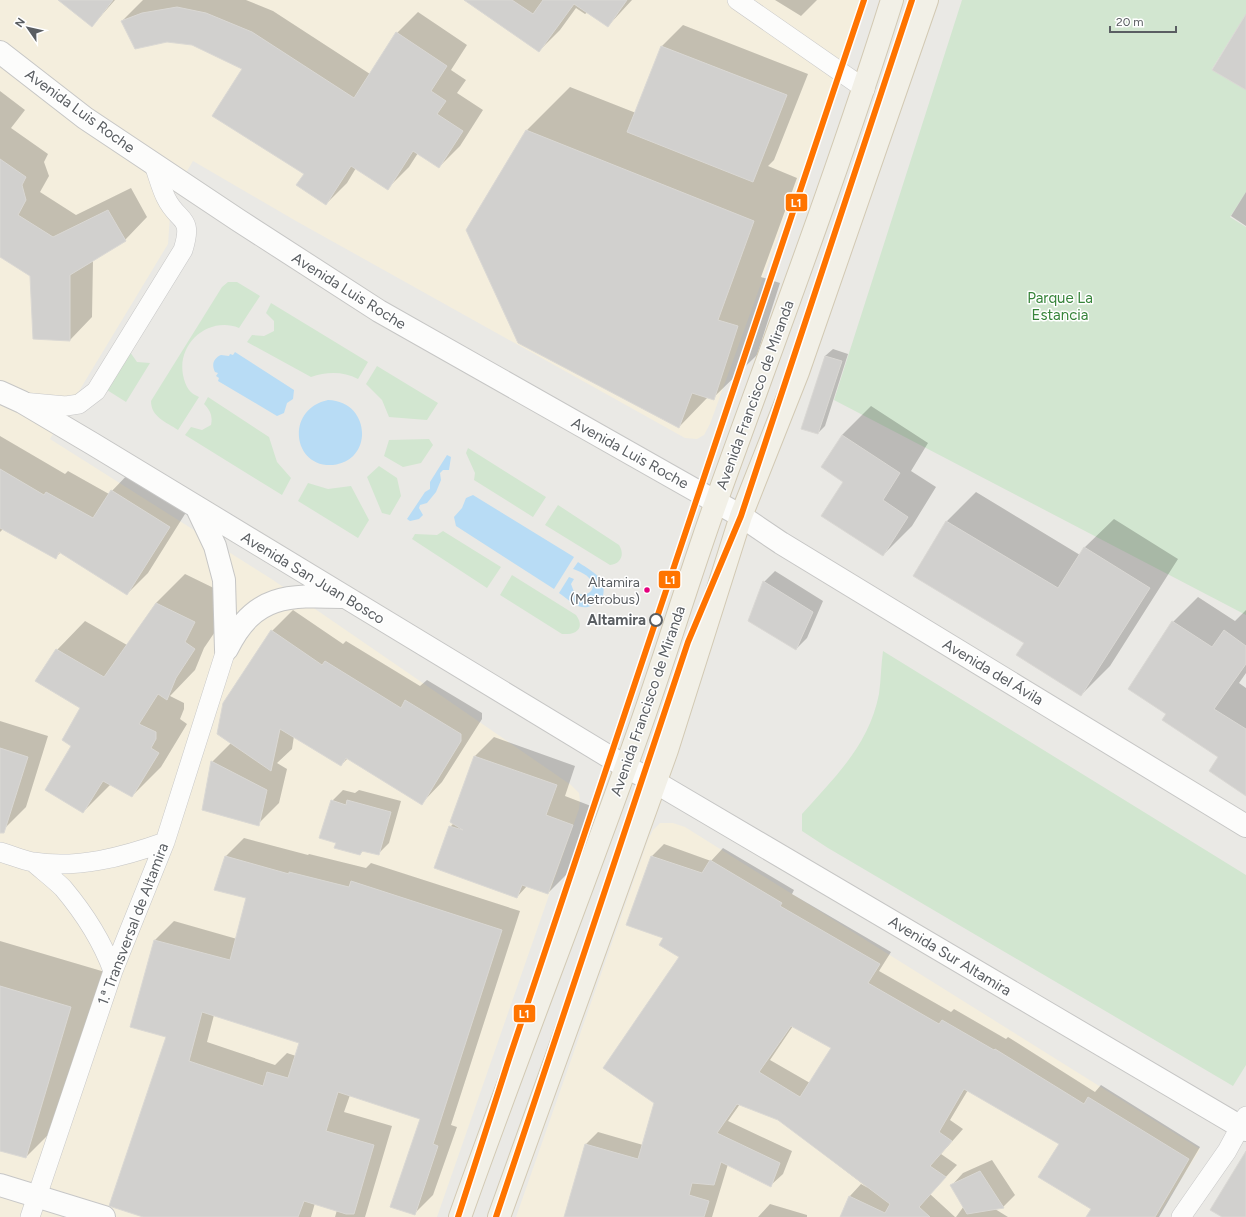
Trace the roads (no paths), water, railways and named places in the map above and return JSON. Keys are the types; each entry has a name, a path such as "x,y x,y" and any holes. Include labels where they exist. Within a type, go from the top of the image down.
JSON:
{"main road":[{"name":"Avenida Francisco de Miranda","path":"460,1217 517,1057 564,938 626,767 716,502 865,89 892,0"},
{"name":"Avenida Francisco de Miranda","path":"499,1217 667,750 741,516 798,372 927,0"},
{"name":"Avenida Luis Roche","path":"0,52 85,118 154,165 379,311 741,516"},
{"name":"Avenida San Juan Bosco","path":"0,392 22,402 626,767 655,782"},
{"path":"197,508 215,546 224,580 226,650"},
{"name":"Avenida del Ávila","path":"741,516 781,543 1246,826"},
{"path":"226,650 241,624 254,611 267,605 285,598 302,596 345,598"},
{"name":"Avenida Sur Altamira","path":"655,782 1244,1124"},
{"path":"0,1186 104,1217"}],"street":[{"path":"737,0 865,89"},
{"path":"22,402 66,406 80,404 96,391 183,250 188,234 186,224 166,199 154,165"},
{"name":"1.ª Transversal de Altamira","path":"30,1217 113,971 165,842 226,650"},
{"path":"0,852 32,862 82,864 131,854 165,842"},
{"path":"32,862 62,888 85,918 105,950 113,971"},
{"path":"1181,1217 1244,1124"}],"water":[{"path":"235,352 294,390 293,399 287,403 284,413 277,416 218,381 219,378 216,376 218,373 215,372 213,366 215,360 221,355 229,356 230,354 233,355"},
{"path":"328,400 342,403 353,410 359,420 362,431 361,443 356,453 346,461 333,465 319,463 309,457 302,448 299,437 300,425 305,414 314,406"},
{"path":"447,455 451,457 449,470 443,470 440,473 441,480 436,492 427,503 420,505 419,508 423,515 419,519 410,521 407,519 425,492 430,489 430,482"},
{"path":"473,495 574,557 554,589 456,526 454,517 462,508 466,498"},
{"path":"578,562 597,575 603,584 603,596 591,606 581,607 576,605 559,593 569,577 574,579 571,584 574,592 578,594 586,594 592,590 593,587 590,579 584,574 573,569"}],"place":[{"name":"Altamira (Metrobus)","path":"647,590"},
{"name":"Altamira","path":"656,620"}],"park label":[{"name":"Parque La Estancia","path":"1060,306"}]}
